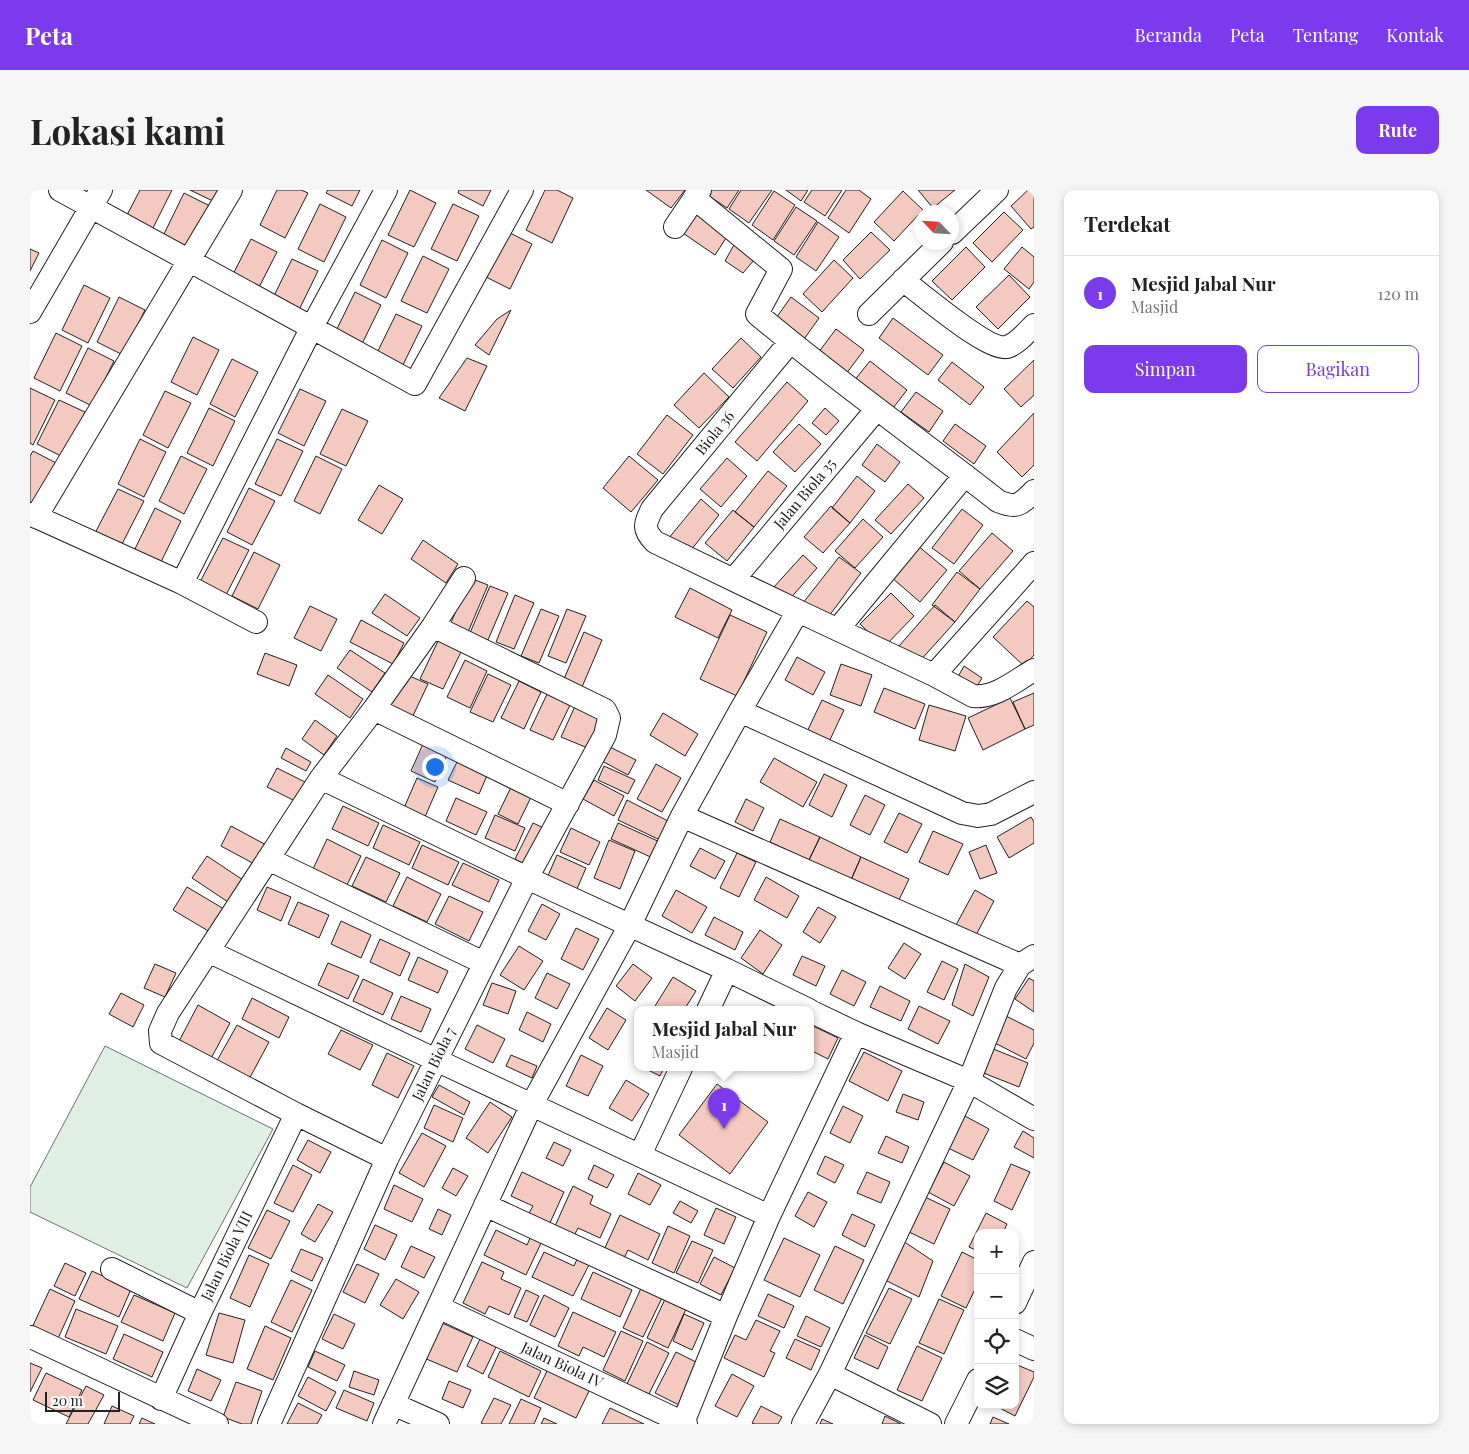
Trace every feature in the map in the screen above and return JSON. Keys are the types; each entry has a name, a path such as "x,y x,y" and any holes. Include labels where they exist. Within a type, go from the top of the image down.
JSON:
{"street":[{"path":"60,190 96,198 189,259 415,384 522,190"},
{"path":"231,190 33,515 182,583 256,622"},
{"path":"182,583 312,327 386,190"},
{"path":"959,226 997,190"},
{"path":"675,227 697,194 781,269 757,314 876,410 906,430 998,501 1008,506 1014,506 1032,497"},
{"path":"30,312 96,198"},
{"path":"868,314 934,250"},
{"path":"903,280 970,330 996,346 1006,347 1014,344 1034,325"},
{"name":"Biola 36","path":"734,579 655,542 647,534 646,528 652,509 790,342"},
{"name":"Jalan Biola 35","path":"734,579 876,410"},
{"path":"838,629 965,475"},
{"path":"934,675 1034,564"},
{"path":"387,1160 161,1042 160,1031 168,1013 321,778 374,709 433,626 464,578"},
{"path":"734,579 934,675 967,694 981,697 994,693 1034,670"},
{"path":"438,1424 388,1414 532,1104 630,925 682,816 798,611"},
{"name":"Jalan Biola 7","path":"269,1424 387,1160 526,878 605,734 609,718 605,710 433,626"},
{"path":"374,709 568,804"},
{"path":"740,711 962,813 978,816 991,814 1034,792"},
{"path":"321,778 526,878 727,970 800,1006"},
{"path":"682,816 1027,961 1006,988 969,1081 830,1374 803,1424"},
{"path":"268,858 484,963"},
{"path":"208,951 769,1216"},
{"path":"710,1006 727,970"},
{"path":"814,1013 969,1081 1034,1119"},
{"path":"684,1423 726,1316 769,1216 856,1033"},
{"path":"640,1155 680,1071"},
{"name":"Jalan Biola VIII","path":"161,1399 200,1313 296,1114"},
{"path":"485,1205 726,1316"},
{"path":"1019,1294 1034,1262"},
{"path":"112,1269 200,1313"},
{"name":"Jalan Biola IV","path":"438,1307 684,1423"},
{"path":"31,1337 217,1424"},
{"path":"1019,1342 1034,1349"},
{"path":"830,1374 930,1424"},
{"path":"956,1424 974,1388"}],"green space":[{"path":"105,1046 273,1129 187,1288 30,1212 30,1187"}],"building":[{"path":"140,190 172,190 152,230 126,217"},
{"path":"190,190 218,190 213,201"},
{"path":"277,190 301,190 308,193 285,238 260,225"},
{"path":"328,190 360,190 352,206 326,193"},
{"path":"410,190 436,203 414,247 388,235"},
{"path":"459,190 491,190 483,206 458,193"},
{"path":"545,190 557,190 573,198 552,243 526,230"},
{"path":"646,190 685,190 671,208"},
{"path":"709,190 739,190 727,208 706,194"},
{"path":"741,190 772,190 749,223 729,209"},
{"path":"786,190 808,190 801,201"},
{"path":"812,190 842,190 825,216 804,202"},
{"path":"846,190 859,190 871,199 849,233 828,218"},
{"path":"918,190 955,190 937,205 930,205"},
{"path":"1028,190 1034,190 1034,227 1031,229 1011,206"},
{"path":"774,191 795,205 773,240 752,225"},
{"path":"903,191 918,205 914,205 914,220 894,241 874,222"},
{"path":"184,193 210,206 188,251 162,238"},
{"path":"320,204 346,217 324,262 298,249"},
{"path":"453,204 479,216 457,261 431,249"},
{"path":"796,207 817,221 794,255 774,241"},
{"path":"691,208 728,235 715,255 677,229"},
{"path":"1004,212 1023,230 992,262 973,243"},
{"path":"818,222 839,237 816,271 796,257"},
{"path":"506,231 532,244 510,289 484,276"},
{"path":"871,232 890,250 860,279 843,260"},
{"path":"251,239 277,252 254,297 228,284"},
{"path":"382,240 408,253 386,298 360,285"},
{"path":"735,243 754,260 743,273 725,261"},
{"path":"966,247 985,267 952,300 932,281"},
{"path":"1022,247 1034,257 1034,282 1029,289 1004,269"},
{"path":"30,249 39,253 30,271"},
{"path":"423,256 449,269 427,313 401,301"},
{"path":"292,259 318,271 296,316 270,304"},
{"path":"834,260 853,278 822,312 803,294"},
{"path":"1009,275 1030,297 998,329 976,307"},
{"path":"84,285 110,298 88,343 62,330"},
{"path":"355,292 381,305 359,350 333,337"},
{"path":"119,297 145,310 123,355 97,342"},
{"path":"791,297 819,318 802,342 774,321"},
{"path":"511,310 489,355 475,345 497,319"},
{"path":"396,314 422,326 400,371 374,359"},
{"path":"893,318 943,355 928,375 879,338"},
{"path":"836,329 864,350 846,374 818,353"},
{"path":"56,333 82,346 60,391 34,378"},
{"path":"193,337 219,350 197,395 171,382"},
{"path":"741,338 761,357 733,388 712,369"},
{"path":"88,348 114,361 92,406 66,393"},
{"path":"467,358 487,366 465,411 439,398"},
{"path":"232,359 258,372 235,417 210,404"},
{"path":"1034,360 1034,395 1021,407 1004,389"},
{"path":"870,361 907,390 890,412 853,382"},
{"path":"952,362 984,387 970,405 938,380"},
{"path":"704,373 729,397 699,428 674,405"},
{"path":"787,382 808,401 757,461 735,442"},
{"path":"30,388 55,400 33,445 30,443"},
{"path":"300,389 326,401 304,446 278,433"},
{"path":"165,391 191,403 168,448 143,435"},
{"path":"916,392 943,411 929,432 901,412"},
{"path":"59,400 85,412 63,457 37,444"},
{"path":"209,408 235,421 213,466 187,453"},
{"path":"825,408 839,421 826,435 812,423"},
{"path":"342,409 368,421 346,466 320,454"},
{"path":"1034,413 1034,465 1022,477 997,452"},
{"path":"667,415 693,435 663,474 637,454"},
{"path":"799,424 821,444 795,472 773,452"},
{"path":"955,424 986,446 974,464 943,441"},
{"path":"140,439 166,452 144,497 118,484"},
{"path":"277,439 303,451 281,496 255,484"},
{"path":"877,444 900,462 885,482 862,465"},
{"path":"33,451 58,464 30,505 30,456"},
{"path":"181,456 207,469 184,514 159,501"},
{"path":"316,456 342,469 320,514 294,501"},
{"path":"629,456 658,480 631,512 603,488"},
{"path":"727,458 747,476 721,507 700,489"},
{"path":"768,471 787,486 754,527 735,512"},
{"path":"857,476 875,491 850,523 832,508"},
{"path":"908,484 924,498 891,534 875,520"},
{"path":"379,485 403,499 382,534 358,520"},
{"path":"249,488 275,501 252,545 227,532"},
{"path":"118,489 144,501 121,546 95,533"},
{"path":"701,499 719,515 687,555 668,539"},
{"path":"831,506 850,523 823,553 804,537"},
{"path":"155,508 181,521 159,566 133,553"},
{"path":"962,509 983,525 954,564 932,548"},
{"path":"733,510 754,527 727,561 705,543"},
{"path":"863,519 883,537 855,568 835,551"},
{"path":"992,533 1013,551 980,589 959,571"},
{"path":"223,538 249,550 226,595 200,582"},
{"path":"423,540 458,564 446,583 411,559"},
{"path":"917,545 947,570 920,602 891,577"},
{"path":"254,552 280,565 258,609 232,596"},
{"path":"803,555 817,568 788,601 773,588"},
{"path":"839,557 861,573 826,620 803,603"},
{"path":"957,572 980,589 955,622 932,605"},
{"path":"470,578 488,585 468,632 450,625"},
{"path":"490,586 508,593 488,640 470,633"},
{"path":"690,588 732,610 718,638 675,617"},
{"path":"891,593 914,616 884,647 860,624"},
{"path":"385,594 420,618 407,636 372,613"},
{"path":"515,595 534,603 514,649 496,642"},
{"path":"1027,601 1034,607 1034,655 1024,666 993,637"},
{"path":"935,605 955,622 918,663 899,646"},
{"path":"310,606 337,619 321,651 294,638"},
{"path":"541,609 559,616 539,663 521,656"},
{"path":"567,609 586,616 566,663 548,656"},
{"path":"730,615 767,632 737,696 700,679"},
{"path":"361,620 404,643 393,664 350,642"},
{"path":"584,632 602,640 582,687 564,679"},
{"path":"438,641 461,652 443,689 420,679"},
{"path":"350,650 385,673 372,692 337,668"},
{"path":"265,653 297,665 289,686 257,674"},
{"path":"797,657 825,672 813,695 785,680"},
{"path":"465,660 487,671 470,708 447,697"},
{"path":"841,664 872,675 861,706 830,695"},
{"path":"964,666 982,678 973,693 955,682"},
{"path":"405,674 428,684 410,722 387,711"},
{"path":"488,674 511,685 493,722 470,712"},
{"path":"328,675 363,699 350,718 315,694"},
{"path":"519,681 541,692 524,729 501,718"},
{"path":"884,688 925,704 915,729 874,712"},
{"path":"548,692 571,703 553,740 530,730"},
{"path":"1034,693 1034,725 1025,729 1013,702"},
{"path":"1010,698 1025,729 983,750 968,718"},
{"path":"822,700 844,710 827,746 805,736"},
{"path":"576,704 604,716 590,749 561,737"},
{"path":"929,705 966,716 955,751 919,740"},
{"path":"663,713 698,734 685,756 650,735"},
{"path":"315,720 337,736 324,755 302,739"},
{"path":"426,737 450,748 435,782 411,771"},
{"path":"608,746 636,760 628,775 600,760"},
{"path":"286,748 311,762 306,771 281,758"},
{"path":"459,758 489,771 479,794 448,780"},
{"path":"774,758 817,782 803,807 760,782"},
{"path":"656,764 681,778 662,812 637,799"},
{"path":"604,766 635,780 628,794 598,780"},
{"path":"277,768 309,784 299,803 267,787"},
{"path":"824,774 847,785 832,817 809,805"},
{"path":"417,778 438,787 425,817 404,808"},
{"path":"594,780 624,796 614,816 583,799"},
{"path":"514,781 534,791 518,824 498,814"},
{"path":"865,795 885,805 870,835 850,825"},
{"path":"456,798 487,812 476,835 446,821"},
{"path":"746,799 764,808 753,831 735,822"},
{"path":"627,800 670,822 662,841 618,820"},
{"path":"343,806 379,823 368,846 332,829"},
{"path":"899,813 922,824 907,853 884,842"},
{"path":"495,815 525,828 515,851 485,838"},
{"path":"1031,817 1034,822 1034,843 1009,858 997,837"},
{"path":"780,819 820,837 809,860 770,842"},
{"path":"533,823 548,830 530,867 515,859"},
{"path":"618,823 662,843 655,859 611,839"},
{"path":"383,825 420,842 409,865 373,848"},
{"path":"231,826 268,846 258,866 221,846"},
{"path":"571,828 600,842 589,865 560,852"},
{"path":"933,831 963,844 948,875 919,862"},
{"path":"820,837 861,857 851,880 809,860"},
{"path":"327,839 361,856 347,885 313,869"},
{"path":"609,840 635,851 620,889 594,878"},
{"path":"422,845 459,862 448,885 412,868"},
{"path":"986,845 997,873 980,879 969,852"},
{"path":"700,848 725,861 715,879 690,866"},
{"path":"737,853 756,862 739,897 720,888"},
{"path":"557,855 586,868 576,891 547,878"},
{"path":"207,856 246,882 231,904 192,878"},
{"path":"366,857 400,873 386,902 352,886"},
{"path":"861,857 909,879 898,902 851,880"},
{"path":"463,863 499,880 489,902 452,885"},
{"path":"407,877 441,894 427,922 393,906"},
{"path":"766,877 799,896 787,918 754,900"},
{"path":"187,887 224,909 210,932 173,910"},
{"path":"267,887 291,897 281,921 257,910"},
{"path":"676,890 707,907 692,933 662,916"},
{"path":"975,890 994,901 976,935 956,925"},
{"path":"449,896 483,912 469,941 435,924"},
{"path":"298,902 329,915 319,938 288,924"},
{"path":"542,904 560,914 546,940 528,931"},
{"path":"818,907 836,917 820,943 803,932"},
{"path":"714,917 743,932 735,950 705,935"},
{"path":"341,921 371,935 361,958 331,944"},
{"path":"576,928 599,939 583,970 561,959"},
{"path":"760,930 782,945 763,974 741,958"},
{"path":"380,939 410,953 400,976 370,962"},
{"path":"904,943 921,954 905,979 888,968"},
{"path":"519,946 543,961 524,990 500,975"},
{"path":"802,956 825,966 816,986 793,975"},
{"path":"418,957 448,971 438,993 408,980"},
{"path":"942,961 958,969 944,1000 927,992"},
{"path":"328,963 359,976 348,999 318,985"},
{"path":"155,964 176,973 165,997 144,988"},
{"path":"633,964 652,978 635,1001 616,986"},
{"path":"965,964 989,977 973,1016 952,1005"},
{"path":"842,970 866,982 854,1006 830,994"},
{"path":"547,973 570,984 557,1009 535,998"},
{"path":"673,977 696,991 687,1006 655,1006"},
{"path":"1029,978 1034,981 1034,1012 1015,999"},
{"path":"363,979 393,993 383,1015 353,1001"},
{"path":"492,983 516,991 508,1014 483,1005"},
{"path":"880,986 910,1001 901,1021 870,1007"},
{"path":"121,993 144,1005 133,1027 109,1014"},
{"path":"401,996 431,1009 421,1032 391,1019"},
{"path":"252,998 289,1017 279,1038 242,1019"},
{"path":"198,1005 230,1023 208,1064 176,1047"},
{"path":"919,1006 950,1021 938,1044 908,1029"},
{"path":"607,1008 626,1020 608,1050 589,1038"},
{"path":"527,1012 551,1024 543,1042 519,1030"},
{"path":"1006,1016 1034,1030 1034,1043 1026,1059 993,1042"},
{"path":"237,1025 269,1042 247,1083 214,1066"},
{"path":"477,1025 505,1039 493,1063 465,1049"},
{"path":"814,1026 838,1038 828,1059 814,1052"},
{"path":"341,1030 373,1045 360,1070 328,1054"},
{"path":"991,1048 1028,1063 1019,1087 981,1072"},
{"path":"864,1052 902,1071 888,1101 849,1081"},
{"path":"387,1053 414,1066 398,1098 372,1085"},
{"path":"511,1055 537,1066 532,1078 506,1066"},
{"path":"581,1055 603,1066 588,1096 566,1086"},
{"path":"650,1071 662,1071 660,1076"},
{"path":"626,1080 649,1094 632,1121 609,1108"},
{"path":"717,1084 768,1122 730,1174 679,1135"},
{"path":"439,1085 470,1102 464,1115 432,1097"},
{"path":"903,1094 924,1102 918,1120 896,1112"},
{"path":"490,1102 512,1117 488,1153 466,1138"},
{"path":"434,1105 463,1118 453,1142 424,1128"},
{"path":"843,1106 863,1116 850,1143 830,1133"},
{"path":"965,1116 989,1129 973,1160 948,1148"},
{"path":"1023,1131 1034,1138 1034,1158 1014,1147"},
{"path":"422,1133 446,1146 424,1187 399,1173"},
{"path":"886,1136 909,1147 902,1163 878,1153"},
{"path":"308,1140 331,1152 320,1173 297,1160"},
{"path":"554,1142 571,1150 563,1166 546,1158"},
{"path":"825,1156 844,1165 835,1183 817,1174"},
{"path":"944,1162 970,1176 954,1206 928,1192"},
{"path":"1011,1164 1030,1172 1012,1210 994,1201"},
{"path":"293,1165 312,1175 293,1212 274,1203"},
{"path":"594,1165 614,1175 607,1188 588,1179"},
{"path":"453,1168 468,1176 456,1196 442,1188"},
{"path":"522,1172 564,1192 549,1225 528,1215 533,1206 511,1196"},
{"path":"867,1172 890,1182 881,1203 857,1193"},
{"path":"638,1173 661,1185 650,1205 628,1194"},
{"path":"394,1185 423,1199 412,1222 384,1209"},
{"path":"573,1186 593,1196 590,1204 611,1214 600,1238 578,1228 574,1236 555,1226"},
{"path":"808,1192 827,1202 814,1227 795,1216"},
{"path":"925,1197 950,1209 934,1244 909,1232"},
{"path":"680,1201 698,1211 691,1223 673,1213"},
{"path":"318,1204 333,1212 315,1242 301,1234"},
{"path":"716,1208 736,1217 724,1244 704,1235"},
{"path":"438,1209 451,1215 442,1235 429,1229"},
{"path":"267,1210 290,1221 271,1259 248,1248"},
{"path":"986,1213 1007,1224 1005,1229 978,1229"},
{"path":"852,1214 875,1225 865,1247 842,1235"},
{"path":"620,1215 660,1234 648,1260 628,1250 623,1260 603,1252"},
{"path":"375,1225 397,1235 385,1260 364,1249"},
{"path":"668,1226 690,1236 674,1273 652,1263"},
{"path":"496,1230 527,1245 531,1236 542,1241 526,1275 484,1255"},
{"path":"974,1237 974,1249 969,1247"},
{"path":"784,1238 820,1255 800,1297 764,1280"},
{"path":"692,1241 713,1250 698,1283 676,1273"},
{"path":"903,1241 933,1261 919,1297 881,1278"},
{"path":"411,1246 435,1257 424,1278 401,1267"},
{"path":"835,1246 864,1260 843,1304 814,1290"},
{"path":"301,1249 323,1258 312,1281 291,1271"},
{"path":"544,1252 574,1266 578,1257 590,1263 573,1296 532,1277"},
{"path":"962,1252 974,1258 974,1291 966,1308 941,1296"},
{"path":"249,1255 269,1264 250,1307 230,1298"},
{"path":"714,1257 735,1268 721,1295 700,1284"},
{"path":"482,1262 504,1272 501,1279 521,1288 509,1315 489,1306 485,1314 463,1303"},
{"path":"65,1263 86,1273 75,1296 54,1286"},
{"path":"357,1264 379,1274 365,1303 343,1292"},
{"path":"92,1271 131,1289 119,1317 79,1299"},
{"path":"593,1272 632,1290 620,1317 581,1299"},
{"path":"396,1279 419,1292 403,1319 380,1305"},
{"path":"291,1280 312,1290 292,1332 271,1322"},
{"path":"642,1286 663,1296 643,1337 623,1328"},
{"path":"889,1288 912,1299 890,1344 866,1333"},
{"path":"50,1289 75,1301 56,1343 30,1332"},
{"path":"526,1290 539,1296 527,1322 514,1317"},
{"path":"768,1294 794,1306 784,1328 758,1316"},
{"path":"134,1295 175,1313 163,1341 121,1322"},
{"path":"544,1295 569,1308 555,1337 530,1325"},
{"path":"665,1299 686,1309 668,1348 647,1338"},
{"path":"939,1299 964,1310 944,1354 919,1343"},
{"path":"76,1309 118,1326 106,1354 65,1337"},
{"path":"573,1312 616,1332 604,1357 583,1347 579,1356 558,1346"},
{"path":"219,1313 245,1320 233,1363 206,1355"},
{"path":"334,1314 355,1324 343,1349 322,1339"},
{"path":"684,1314 704,1323 692,1350 673,1341"},
{"path":"806,1316 830,1328 821,1347 797,1336"},
{"path":"756,1320 780,1331 770,1351 775,1353 764,1377 724,1358 735,1335 746,1340"},
{"path":"440,1322 473,1337 457,1372 424,1358"},
{"path":"265,1326 291,1338 273,1380 247,1369"},
{"path":"621,1331 643,1341 625,1381 603,1370"},
{"path":"124,1334 163,1352 152,1377 113,1359"},
{"path":"865,1335 888,1347 878,1369 854,1358"},
{"path":"480,1339 496,1347 483,1374 467,1366"},
{"path":"795,1339 820,1350 811,1370 786,1358"},
{"path":"647,1342 669,1353 649,1394 627,1384"},
{"path":"917,1346 942,1358 922,1401 897,1390"},
{"path":"315,1351 345,1365 337,1381 308,1367"},
{"path":"500,1351 541,1371 529,1397 488,1377"},
{"path":"676,1352 702,1365 681,1406 655,1393"},
{"path":"30,1363 42,1368 30,1392"},
{"path":"1019,1366 1034,1372 1034,1377 1019,1408"},
{"path":"197,1369 221,1380 211,1401 188,1391"},
{"path":"548,1369 590,1389 576,1418 534,1398"},
{"path":"354,1371 379,1380 374,1395 349,1387"},
{"path":"46,1373 82,1390 69,1417 33,1400"},
{"path":"732,1374 754,1386 737,1417 715,1406"},
{"path":"308,1377 336,1392 326,1411 298,1396"},
{"path":"449,1381 471,1390 463,1408 442,1399"},
{"path":"236,1382 262,1391 251,1424 242,1424 223,1417"},
{"path":"86,1386 104,1395 88,1424 66,1424"},
{"path":"344,1390 374,1403 367,1421 336,1408"},
{"path":"494,1398 511,1405 501,1424 483,1424 481,1423"},
{"path":"521,1399 541,1408 534,1424 509,1424"},
{"path":"298,1403 322,1415 317,1424 287,1424"},
{"path":"112,1406 134,1416 130,1424 104,1424"},
{"path":"761,1406 782,1417 778,1424 752,1423"},
{"path":"610,1408 644,1424 602,1424"},
{"path":"1002,1409 1018,1409 1015,1416"},
{"path":"885,1416 901,1424 882,1424"},
{"path":"993,1417 1009,1424 990,1424"},
{"path":"142,1418 155,1424 139,1424"},
{"path":"544,1418 557,1424 541,1424"},
{"path":"822,1419 833,1424 820,1424"}],"place":[{"name":"Mesjid Jabal Nur","path":"724,1129"}]}
